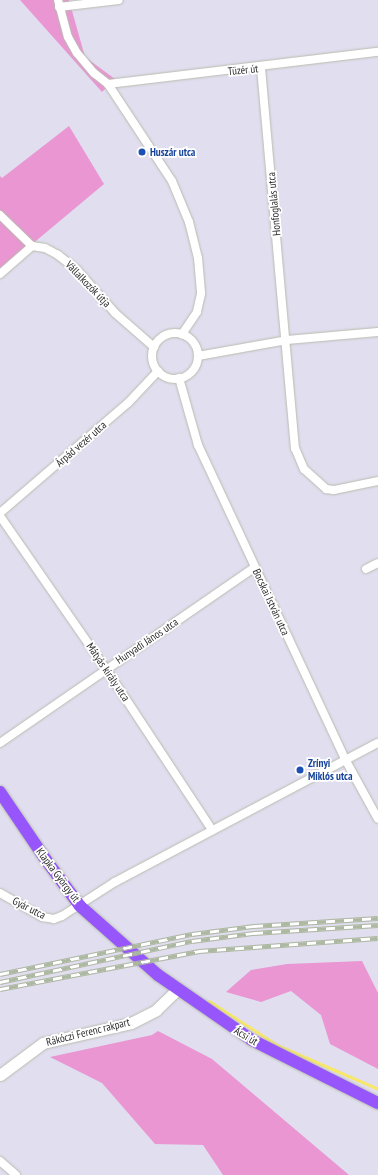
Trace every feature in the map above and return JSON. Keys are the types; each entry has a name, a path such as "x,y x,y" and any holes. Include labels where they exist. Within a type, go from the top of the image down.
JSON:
{"main road":[{"name":"Klapka György út","path":"0,792 46,860 80,906 127,948"},
{"name":"Ácsi út","path":"127,948 177,990 252,1040 378,1103"}],"street":[{"path":"119,0 59,4 68,37 77,53 94,73 108,84 172,181 189,222 198,258 201,294 197,312 182,334"},
{"name":"Tüzér út","path":"108,84 261,68 378,52"},
{"name":"Honfoglalás utca","path":"261,68 287,340 295,448 304,469 318,483 334,490 378,481"},
{"name":"Vállalkozók útja","path":"0,215 32,246 45,248 58,255 78,270 116,313 154,347"},
{"path":"0,274 32,246"},
{"path":"198,356 287,340 378,332"},
{"path":"171,333 182,334 194,342 198,356 192,371 179,378 171,378 158,371 153,363 154,347 162,337 171,333"},
{"name":"Árpád vezér utca","path":"0,513 128,403 158,371"},
{"name":"Bocskai István utca","path":"179,378 198,445 254,568 345,759 378,819"},
{"name":"Mátyás király utca","path":"0,516 106,669 212,830"},
{"path":"366,569 378,563"},
{"name":"Hunyadi János utca","path":"0,742 254,568"},
{"path":"80,906 115,882 345,759 378,743"},
{"name":"Gyár utca","path":"0,893 48,919 62,916 80,906"},
{"name":"Rákóczi Ferenc rakpart","path":"0,1075 43,1043 131,1023 156,1010 177,990"},
{"path":"0,1162 16,1175"}],"shaded area":[{"path":"20,0 69,0 85,57 115,79 102,92"},
{"path":"69,126 104,184 0,271 0,176 2,178"},
{"path":"362,961 378,993 378,1069 330,1044 321,1015 291,991 261,1002 226,992 251,970 287,964"},
{"path":"158,1031 212,1059 349,1175 223,1175 203,1145 155,1144 102,1083 50,1057 152,1035"}],"waterway":[{"path":"209,1001 277,1045 378,1089"}],"railway":[{"path":"0,974 192,934 254,926 378,918"},
{"path":"0,982 192,941 254,933 378,925"},
{"path":"0,989 199,951 378,938"}],"place":[{"name":"Huszár utca","path":"142,152"},
{"name":"Zrínyi Miklós utca","path":"300,770"}]}
